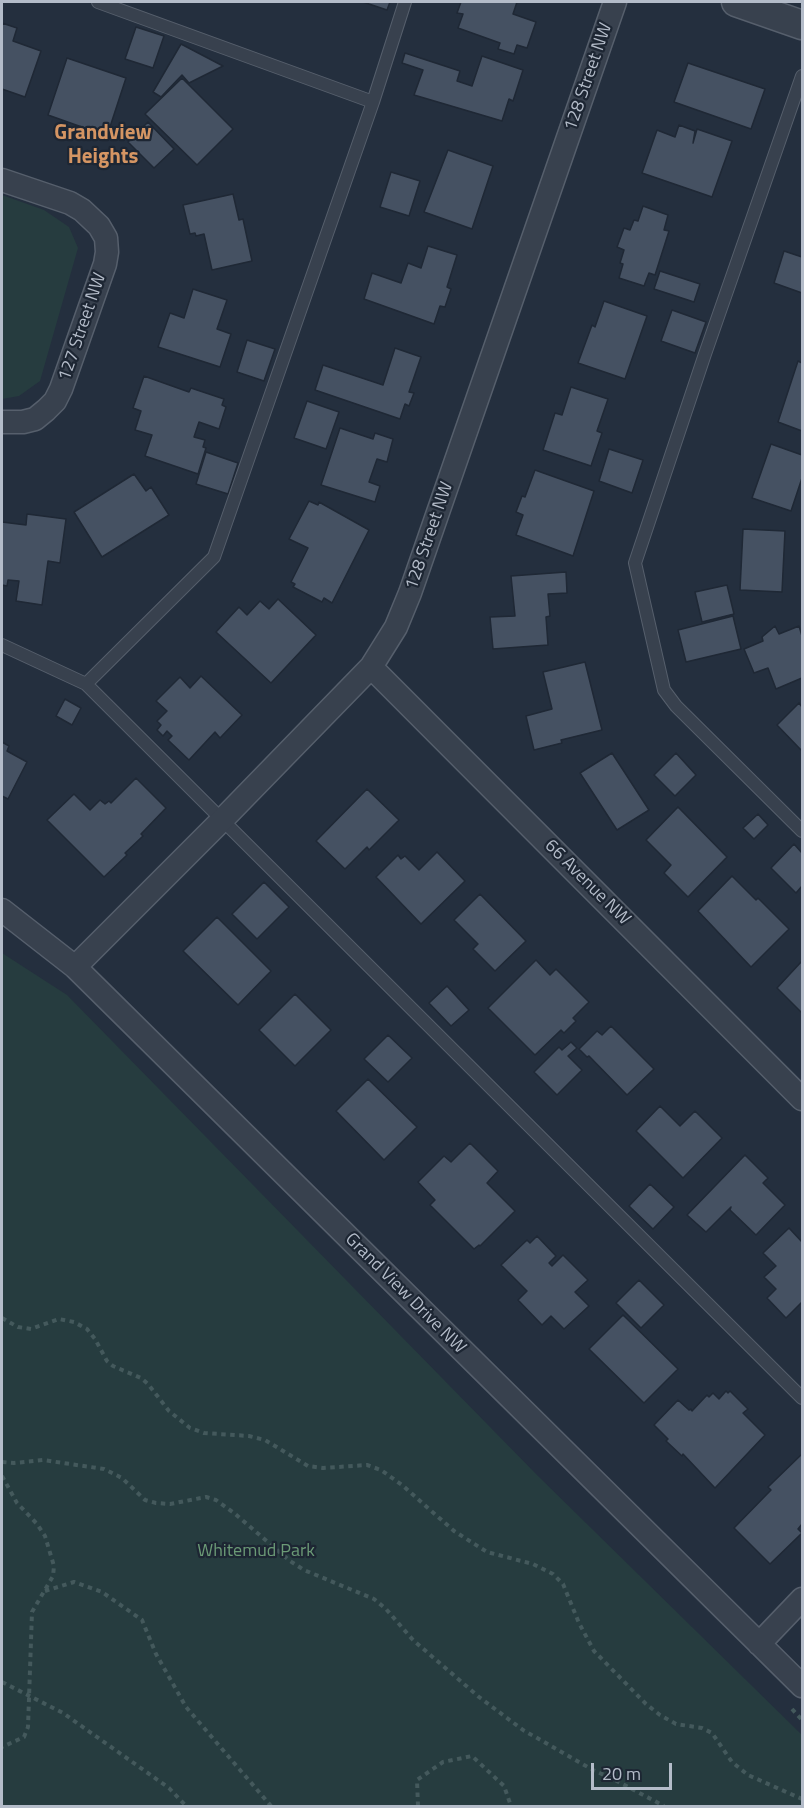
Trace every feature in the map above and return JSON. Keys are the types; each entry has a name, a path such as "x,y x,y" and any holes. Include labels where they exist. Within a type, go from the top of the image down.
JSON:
{"street":[{"name":"128 Street NW","path":"75,967 370,667 396,627 410,593 615,2"},
{"path":"736,2 802,25"},
{"name":"127 Street NW","path":"2,180 70,203 82,210 99,226 106,238 107,252 105,264 61,389 51,406 35,418 23,422 2,422"},
{"name":"66 Avenue NW","path":"370,667 802,1100"},
{"name":"Grand View Drive NW","path":"2,910 75,967 802,1686"},
{"path":"759,1644 802,1599"}],"lane":[{"path":"98,2 373,102"},
{"path":"86,684 214,557 373,102 405,2"},
{"path":"802,76 635,562 664,690 676,706 802,831"},
{"path":"2,645 86,684 802,1398"}],"path":[{"path":"2,1318 18,1327 31,1329 59,1318 87,1329 107,1361 141,1378 169,1411 190,1428 204,1433 228,1433 265,1440 308,1466 323,1468 367,1465 381,1470 402,1485 454,1531 487,1552 533,1564 553,1574 563,1584 579,1623 594,1651 645,1704 676,1724 702,1728 712,1733 732,1762 748,1775 802,1799"},
{"path":"2,1462 43,1460 107,1470 122,1478 145,1500 156,1503 170,1504 206,1497 216,1500 304,1570 374,1599 386,1609 412,1640 524,1730 593,1770 664,1806"},
{"path":"2,1476 17,1503 45,1536 54,1566 53,1575 32,1612 28,1727 24,1737 2,1747"},
{"path":"45,1591 74,1582 102,1592 142,1620 156,1654 186,1707 271,1806"},
{"path":"2,1682 63,1713 169,1788 186,1806"},
{"path":"418,1806 417,1780 443,1762 472,1755 504,1786 511,1806"}],"green space":[{"path":"2,195 44,210 69,227 78,248 40,381 19,396 2,399"},
{"name":"Whitemud Park","path":"2,953 67,995 537,1475 802,1735 802,1806 2,1806"}],"building":[{"path":"363,2 390,2 387,10"},
{"path":"461,2 517,2 513,14 536,22 527,48 517,45 514,54 498,49 500,43 458,28 463,14 457,13"},
{"path":"2,23 17,28 13,41 41,51 25,97 2,89"},
{"path":"136,27 164,36 153,68 125,59"},
{"path":"181,44 223,66 189,83 182,75 161,97 153,92"},
{"path":"405,53 460,71 457,81 472,86 482,56 523,70 513,101 509,99 502,121 414,95 423,70 402,63"},
{"path":"67,58 126,78 107,136 48,115"},
{"path":"688,63 765,89 751,129 674,102"},
{"path":"182,78 233,129 197,165 145,114"},
{"path":"148,122 174,149 154,168 128,142"},
{"path":"679,125 695,131 693,143 697,129 732,141 712,197 642,173 657,130 675,137"},
{"path":"448,150 493,166 472,229 424,212"},
{"path":"391,172 420,181 409,216 380,207"},
{"path":"233,194 239,220 243,219 252,261 212,270 204,234 196,236 195,233 190,234 183,205"},
{"path":"643,206 668,215 664,230 669,231 655,275 649,273 644,286 619,278 624,250 617,247 624,228 630,230 634,220 638,221"},
{"path":"428,246 457,255 447,287 451,289 445,307 440,306 434,324 364,299 372,273 401,283 408,263 421,268"},
{"path":"784,251 802,257 802,293 774,283"},
{"path":"660,271 700,284 694,302 654,289"},
{"path":"193,289 227,300 217,329 231,334 220,367 158,347 170,313 184,318"},
{"path":"604,301 647,316 625,379 578,363"},
{"path":"672,310 706,322 695,353 661,341"},
{"path":"247,340 275,349 264,381 237,372"},
{"path":"395,348 421,357 409,392 414,393 409,406 405,404 400,419 315,390 323,365 383,385"},
{"path":"798,361 802,363 802,431 778,422"},
{"path":"144,376 189,392 191,388 224,399 222,405 226,407 219,429 199,422 194,437 205,440 203,447 206,448 198,474 145,456 152,435 135,430 141,411 133,408"},
{"path":"571,387 608,399 597,431 602,433 591,466 543,450 555,413 562,415"},
{"path":"307,401 339,412 326,449 294,438"},
{"path":"340,428 373,439 375,433 393,439 387,462 377,459 369,482 380,486 375,502 321,485"},
{"path":"771,444 802,455 802,478 791,511 752,498"},
{"path":"609,449 643,460 632,493 599,481"},
{"path":"206,452 238,463 228,494 196,484"},
{"path":"535,470 594,491 573,556 516,535 523,515 516,512 522,496 525,497"},
{"path":"134,474 146,491 151,487 169,515 102,557 74,512"},
{"path":"309,501 318,505 319,502 369,530 332,603 324,598 322,602 293,587 295,584 291,582 308,548 289,539"},
{"path":"27,514 66,519 60,563 48,561 42,605 16,601 19,581 8,580 7,586 2,585 2,522 26,525"},
{"path":"743,529 785,531 782,592 740,590"},
{"path":"566,572 567,593 548,594 550,616 546,617 548,645 493,649 490,617 515,616 511,576"},
{"path":"727,585 734,614 702,622 695,592"},
{"path":"278,599 316,635 271,683 216,632 239,607 247,615 260,601 269,609"},
{"path":"733,616 741,649 686,662 678,630"},
{"path":"775,626 779,634 799,626 802,636 802,678 776,689 768,668 754,673 744,649 763,641 762,637"},
{"path":"585,662 602,730 561,740 562,743 534,750 526,716 552,709 543,672"},
{"path":"201,676 242,715 220,738 215,732 189,760 168,740 172,736 167,731 163,736 157,730 161,725 157,721 167,711 156,701 180,677 190,688"},
{"path":"65,699 81,708 72,725 56,716"},
{"path":"799,703 802,707 802,751 777,725"},
{"path":"2,742 9,746 7,751 27,762 8,799 2,796"},
{"path":"612,753 649,810 617,830 580,773"},
{"path":"676,753 696,775 675,796 654,775"},
{"path":"136,778 166,808 141,834 143,836 125,853 127,855 104,877 47,820 74,794 90,810 100,800 105,804 109,801 111,803"},
{"path":"367,789 399,820 369,850 367,847 345,869 316,841"},
{"path":"678,807 727,857 688,897 664,873 671,865 646,840"},
{"path":"758,814 768,825 754,839 743,828"},
{"path":"794,844 802,853 802,886 796,893 771,868"},
{"path":"437,852 465,881 421,924 376,877 398,855 401,859 405,856 419,870"},
{"path":"732,876 789,929 751,967 698,911"},
{"path":"264,882 289,907 257,939 232,914"},
{"path":"480,894 526,941 495,971 473,949 478,944 454,920"},
{"path":"217,917 271,971 238,1005 183,951"},
{"path":"536,960 550,975 556,969 589,1002 573,1018 576,1021 564,1033 561,1030 535,1055 488,1008"},
{"path":"802,961 802,1013 777,988"},
{"path":"447,986 469,1010 451,1026 429,1003"},
{"path":"295,994 331,1030 295,1066 259,1030"},
{"path":"611,1026 654,1069 627,1095 589,1056 587,1057 579,1049 597,1031 602,1035"},
{"path":"388,1035 412,1058 388,1082 364,1059"},
{"path":"571,1042 577,1048 568,1056 582,1070 557,1095 534,1072 559,1047 562,1050"},
{"path":"368,1079 417,1127 384,1160 336,1111"},
{"path":"660,1106 680,1126 695,1111 722,1138 683,1178 636,1131"},
{"path":"470,1143 498,1171 487,1183 515,1211 480,1246 474,1249 430,1205 435,1200 418,1182 444,1156 451,1162"},
{"path":"745,1155 768,1178 763,1183 785,1205 756,1235 730,1210 731,1207 706,1232 687,1215"},
{"path":"650,1184 674,1207 653,1229 629,1206"},
{"path":"789,1228 802,1242 802,1302 786,1318 767,1298 776,1289 764,1277 776,1266 763,1253"},
{"path":"537,1236 556,1256 549,1263 552,1266 563,1255 588,1280 575,1292 589,1306 564,1329 551,1316 542,1325 518,1300 527,1291 501,1265 527,1240 530,1243"},
{"path":"639,1280 664,1305 641,1328 616,1303"},
{"path":"623,1315 678,1369 644,1403 589,1349"},
{"path":"726,1391 728,1393 730,1391 748,1409 743,1413 765,1435 715,1488 683,1454 682,1456 666,1441 668,1439 654,1425 678,1400 692,1411 707,1395 709,1397 713,1393 719,1399"},
{"path":"802,1454 802,1524 798,1529 802,1533 770,1564 734,1528 771,1490 768,1487"}],"district":[{"name":"Grandview Heights","path":"103,146"}]}
